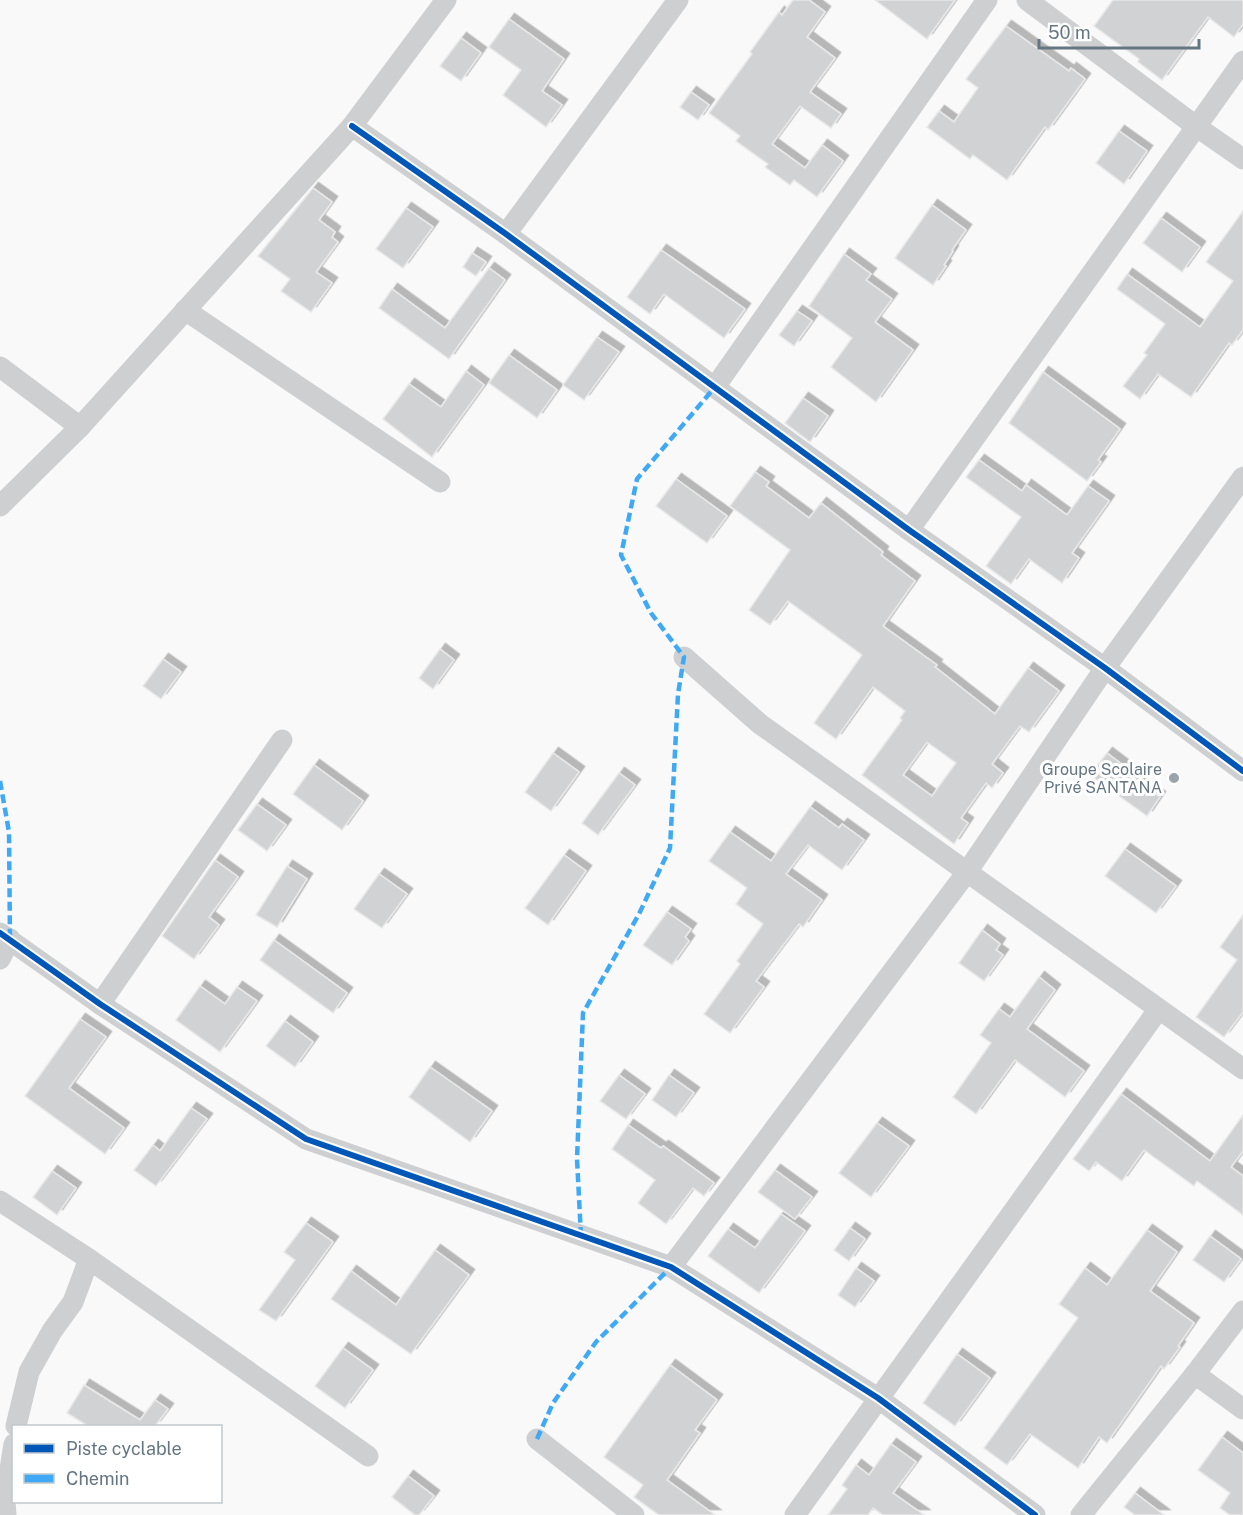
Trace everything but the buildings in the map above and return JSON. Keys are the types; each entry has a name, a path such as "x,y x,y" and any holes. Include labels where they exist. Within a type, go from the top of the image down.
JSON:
{"street":[{"path":"0,506 80,427 352,126 446,0"},
{"path":"506,234 678,0"},
{"path":"715,387 987,0"},
{"path":"1027,0 1197,128 1243,159"},
{"path":"909,530 1243,61"},
{"path":"352,126 506,234 909,530 1106,668 1243,771"},
{"path":"185,310 440,482"},
{"path":"0,367 80,427"},
{"path":"672,1267 967,872 1106,668 1243,477"},
{"path":"684,657 760,724 1243,1069"},
{"path":"100,1004 282,740"},
{"path":"0,959 5,936 100,1004 306,1139 672,1267 878,1398 1035,1515"},
{"path":"795,1515 1158,1010"},
{"path":"0,1201 89,1259 368,1456"},
{"path":"16,1425 29,1372 52,1331 73,1302 89,1259"},
{"path":"1081,1515 1243,1311"},
{"path":"1195,1374 1243,1409"},
{"path":"537,1439 634,1515"},
{"path":"4,1505 12,1456"}],"marked path":[{"path":"581,1236 577,1159 583,1013 639,914 670,848 678,694 684,657 651,613 621,555 637,479 715,387"},
{"path":"0,781 9,832 10,939"},
{"path":"537,1439 553,1403 596,1342 671,1267"}],"cycle path":[{"path":"352,126 506,234 909,530 1105,668 1243,771"},
{"path":"0,933 100,1004 306,1139 671,1267 878,1398 1035,1515"}],"place":[{"name":"Groupe Scolaire Privé SANTANA","path":"1174,778"}]}
